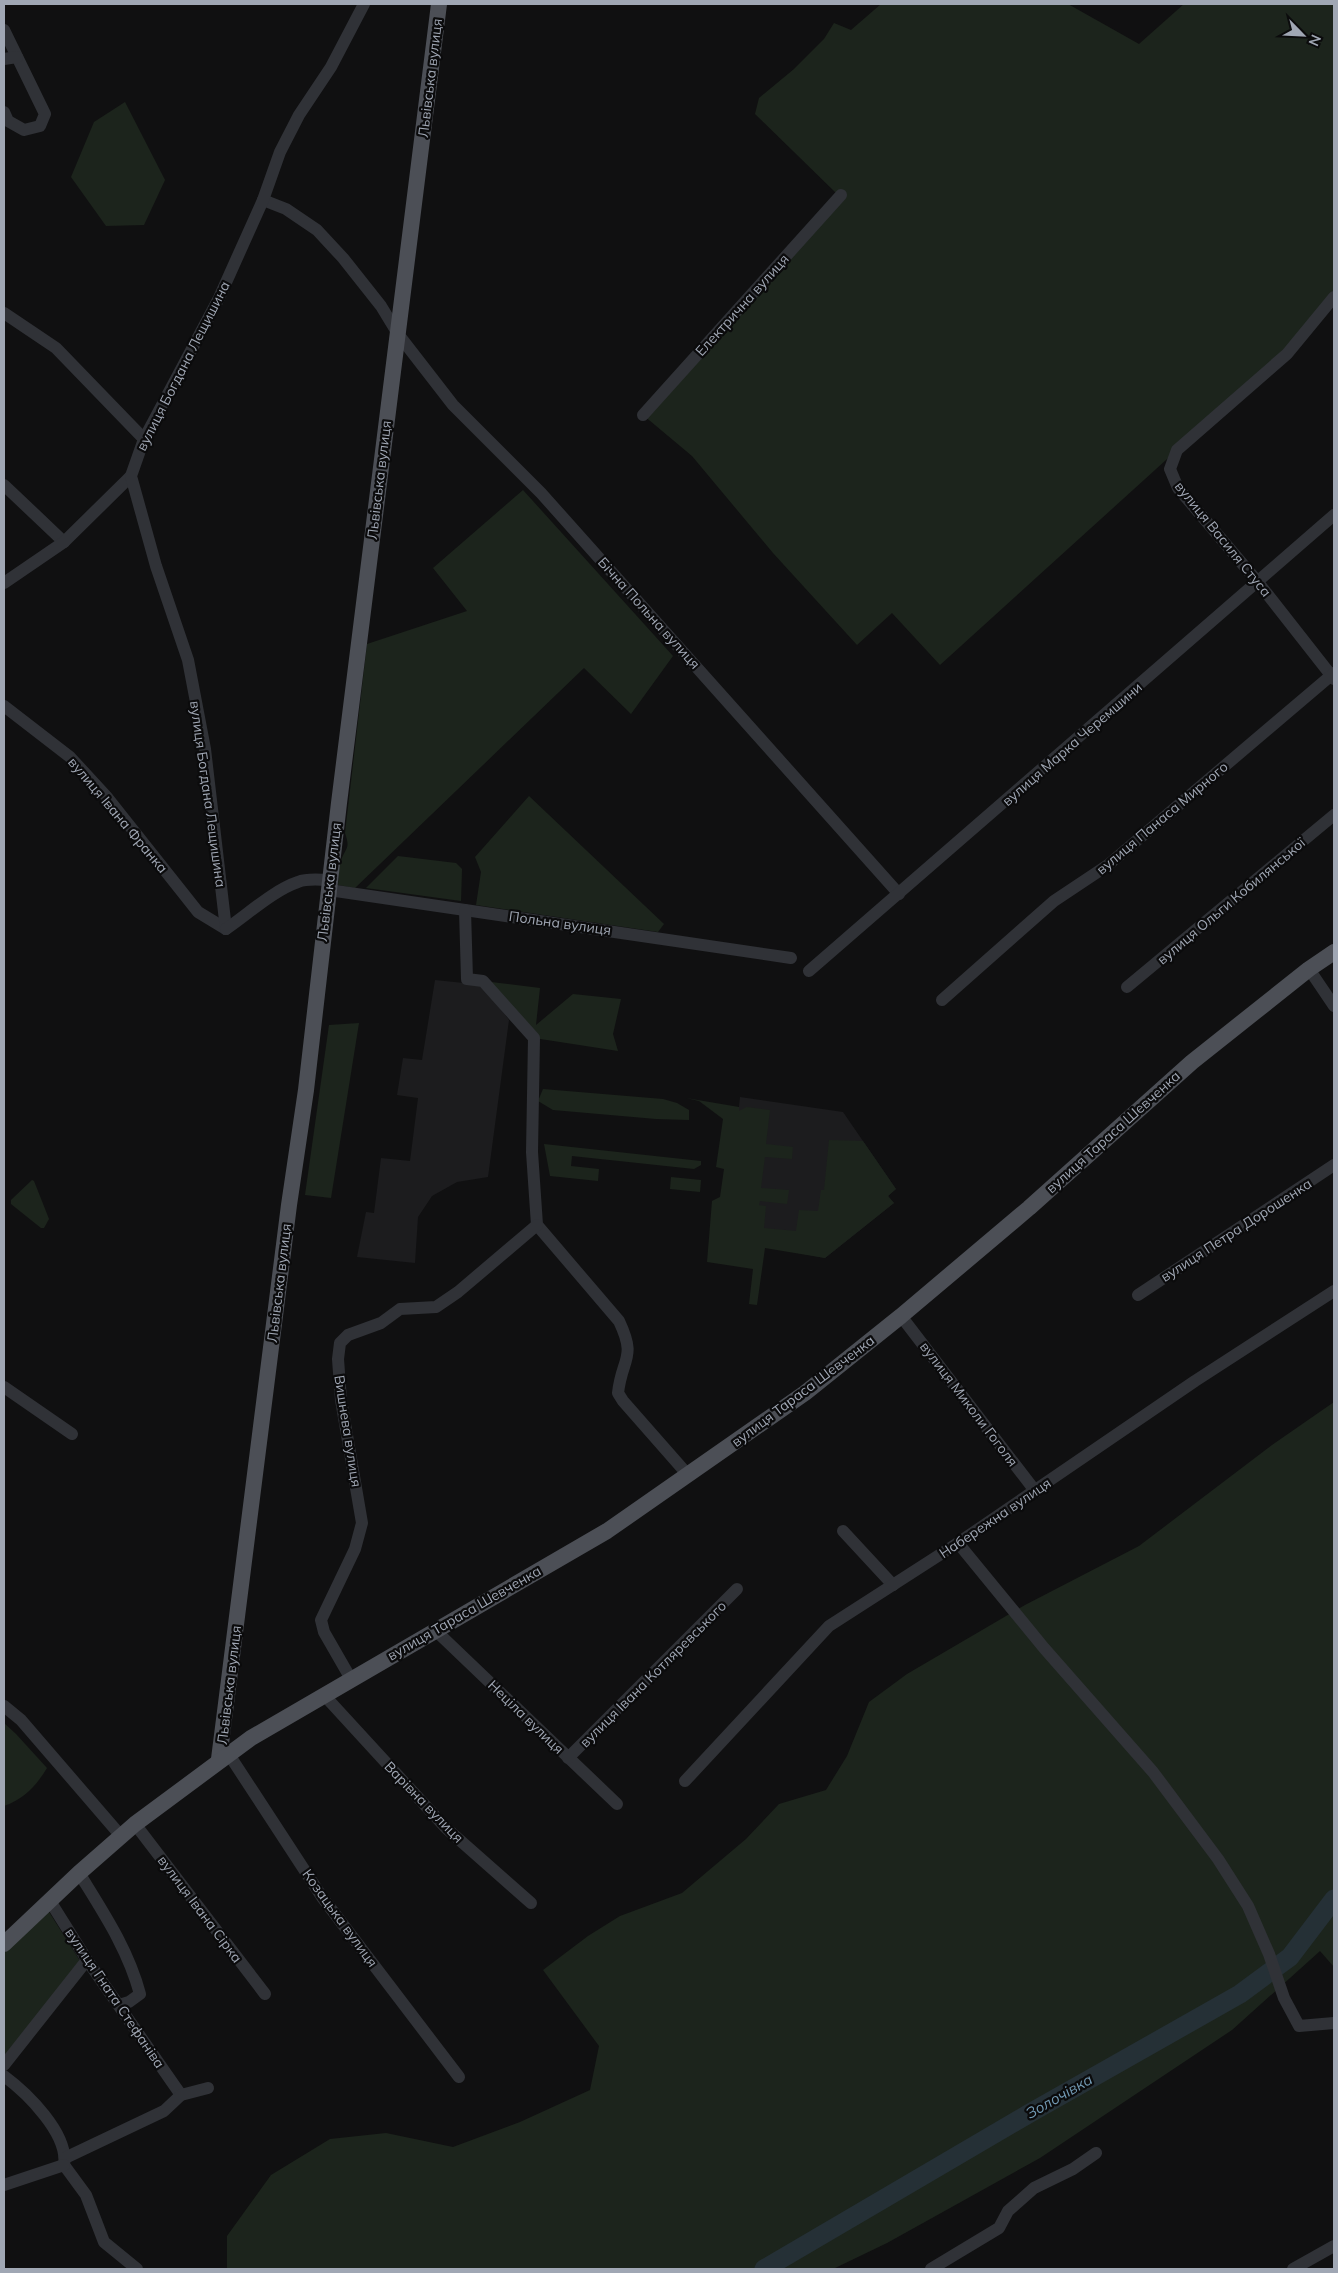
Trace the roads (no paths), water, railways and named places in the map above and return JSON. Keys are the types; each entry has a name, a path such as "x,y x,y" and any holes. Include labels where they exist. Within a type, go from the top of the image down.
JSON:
{"main road":[{"name":"Львівська вулиця","path":"224,1756 288,1212 306,1090 329,885 438,4"},
{"name":"вулиця Тараса Шевченка","path":"4,1944 79,1873 135,1824 224,1756 351,1679 607,1531 805,1393 901,1316 1036,1201 1192,1062 1309,969 1334,952"}],"street":[{"name":"вулиця Богдана Лещишина","path":"226,929 205,749 188,660 156,566 131,476 144,439 219,298 263,200 280,152 299,115 331,67 364,4"},
{"path":"4,30 45,114 40,126 24,130 8,121 4,112"},
{"path":"4,59 17,57"},
{"name":"Електрична вулиця","path":"643,415 841,195"},
{"name":"Бічна Польна вулиця","path":"263,200 286,208 317,230 343,258 376,299 398,334 453,405 541,493 899,894"},
{"name":"вулиця Василя Стуса","path":"1333,676 1257,581 1178,488 1170,470 1177,450 1287,354 1334,296"},
{"path":"4,313 56,348 144,439"},
{"path":"4,583 64,542 131,476"},
{"path":"4,485 64,542"},
{"name":"вулиця Марка Черемшини","path":"809,971 1334,515"},
{"name":"вулиця Панаса Мирного","path":"942,1000 1054,902 1108,866 1333,676"},
{"name":"вулиця Івана Франка","path":"4,706 70,757 106,796 198,912 226,929"},
{"name":"вулиця Ольги Кобилянської","path":"1127,986 1334,815"},
{"name":"Польна вулиця","path":"226,929 286,888 311,879 329,885 465,910 791,958"},
{"path":"465,910 467,979 484,981 534,1038 532,1152 537,1225 582,1279 612,1310 626,1336 629,1350 618,1393 622,1401 688,1476"},
{"path":"1309,969 1334,1006"},
{"name":"вулиця Петра Дорошенка","path":"1138,1295 1334,1165"},
{"name":"Вишнева вулиця","path":"351,1679 324,1632 321,1620 355,1549 362,1524 341,1400 338,1359 340,1343 348,1335 380,1323 400,1309 436,1307 458,1292 537,1225"},
{"name":"Набережна вулиця","path":"686,1781 829,1626 1036,1492 1195,1381 1334,1291"},
{"name":"вулиця Миколи Гоголя","path":"901,1316 1036,1492"},
{"path":"4,1387 72,1434"},
{"path":"843,1532 893,1585"},
{"path":"958,1543 1044,1648 1159,1780 1218,1859 1248,1906 1269,1954 1284,1998 1299,2026 1334,2023"},
{"name":"вулиця Івана Котляревського","path":"568,1758 737,1589"},
{"name":"Неціла вулиця","path":"435,1630 617,1804"},
{"name":"Варівна вулиця","path":"324,1695 446,1828 531,1903"},
{"path":"4,1706 21,1720 121,1836"},
{"name":"Козацька вулиця","path":"224,1756 322,1897 459,2077"},
{"name":"вулиця Івана Сірка","path":"135,1824 265,1994"},
{"path":"79,1873 114,1930 134,1972 140,1994 119,2006"},
{"name":"вулиця Гната Стефаніва","path":"50,1901 87,1960 181,2095"},
{"path":"4,2065 87,1960"},
{"path":"4,2076 29,2098 51,2124 61,2142 65,2162 86,2196 104,2242 137,2269"},
{"path":"4,2185 65,2162 164,2111 181,2095 208,2088"},
{"path":"932,2269 999,2228 1008,2211 1034,2188 1073,2168 1096,2153"},
{"path":"1293,2269 1334,2246"}],"waterway":[{"name":"Золочівка","path":"764,2269 1030,2113 1240,1994 1290,1957 1334,1899"}]}
